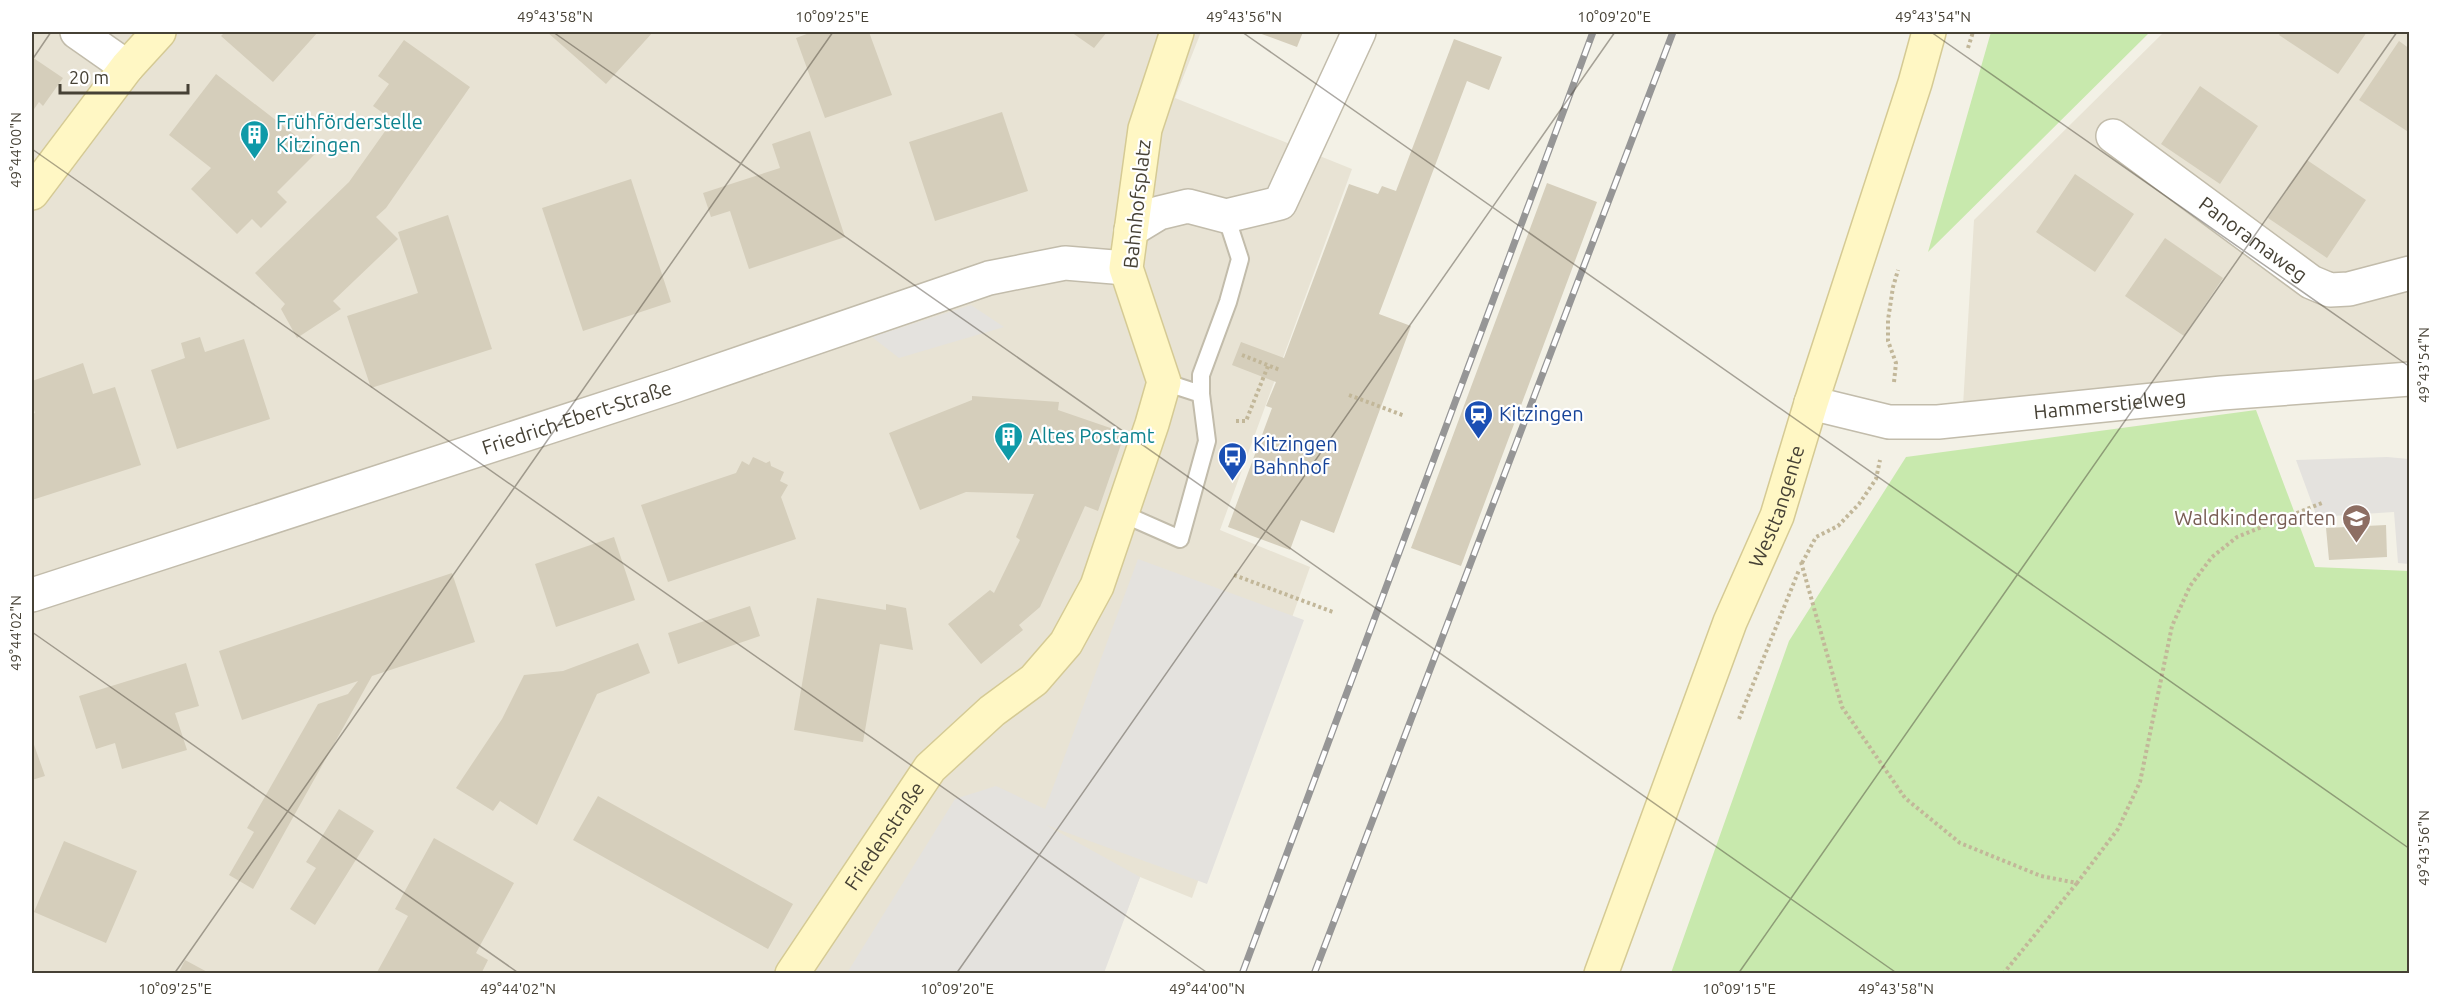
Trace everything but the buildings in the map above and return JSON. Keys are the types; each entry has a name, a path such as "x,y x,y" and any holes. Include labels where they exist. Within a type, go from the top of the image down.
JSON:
{"street":[{"path":"77,32 127,67"},
{"path":"32,193 127,67 159,32"},
{"name":"Bahnhofsplatz","path":"1164,382 1126,268 1145,129 1177,32"},
{"path":"1131,230 1159,213 1188,206 1226,216 1280,203 1359,32"},
{"name":"Westtangente","path":"1601,974 1730,622 1777,516 1915,83 1929,32"},
{"name":"Panoramaweg","path":"2113,136 2311,282 2330,290 2349,289 2409,273"},
{"name":"Friedrich-Ebert-Straße","path":"32,595 674,386 989,278 1065,263 1126,268"},
{"name":"Hammerstielweg","path":"1811,404 1889,422 1938,422 2222,393 2409,379"},
{"path":"1121,513 1164,382"},
{"name":"Friedenstraße","path":"792,974 930,768 992,711 1034,680 1066,643 1097,586 1121,513"}],"lane":[{"path":"1121,513 1180,539 1208,441 1201,394 1201,375 1228,302 1240,259 1226,216"},
{"path":"1164,382 1201,394"}],"path":[{"path":"1238,354 1280,370"},
{"path":"1246,421 1268,366"},
{"path":"1349,396 1405,416"},
{"path":"2003,974 2077,884 2118,829 2140,782 2172,626 2190,586 2212,557 2237,537 2322,503"},
{"path":"1777,516 1802,563 1842,707 1905,798 1960,843 2041,876 2077,884"},
{"path":"1234,575 1333,612"}],"shaded area":[{"path":"32,32 1201,32 1175,98 1352,169 1220,530 1310,567 1192,898 1140,877 1103,973 32,973"},
{"path":"2164,32 2409,32 2409,369 1963,406 1974,220"},
{"path":"971,305 1004,327 899,358 872,337"},
{"path":"2387,457 2409,459 2409,564 2398,563 2394,512 2317,517 2296,460"},
{"path":"1138,559 1304,620 1207,884 1046,825 1140,877 1104,973 847,973 955,799 996,786 1045,809"}],"green space":[{"path":"1991,32 2150,32 1928,252"},
{"path":"2256,410 2315,567 2409,571 2409,973 1671,973 1789,641 1906,457"}],"railway":[{"path":"1242,974 1593,32"},
{"path":"1314,974 1673,32"}],"place":[{"name":"Frühförderstelle Kitzingen","path":"255,160"},
{"name":"Kitzingen","path":"1478,440"},
{"name":"Altes Postamt","path":"1008,462"},
{"name":"Kitzingen Bahnhof","path":"1232,482"},
{"name":"Waldkindergarten","path":"2357,544"}]}
